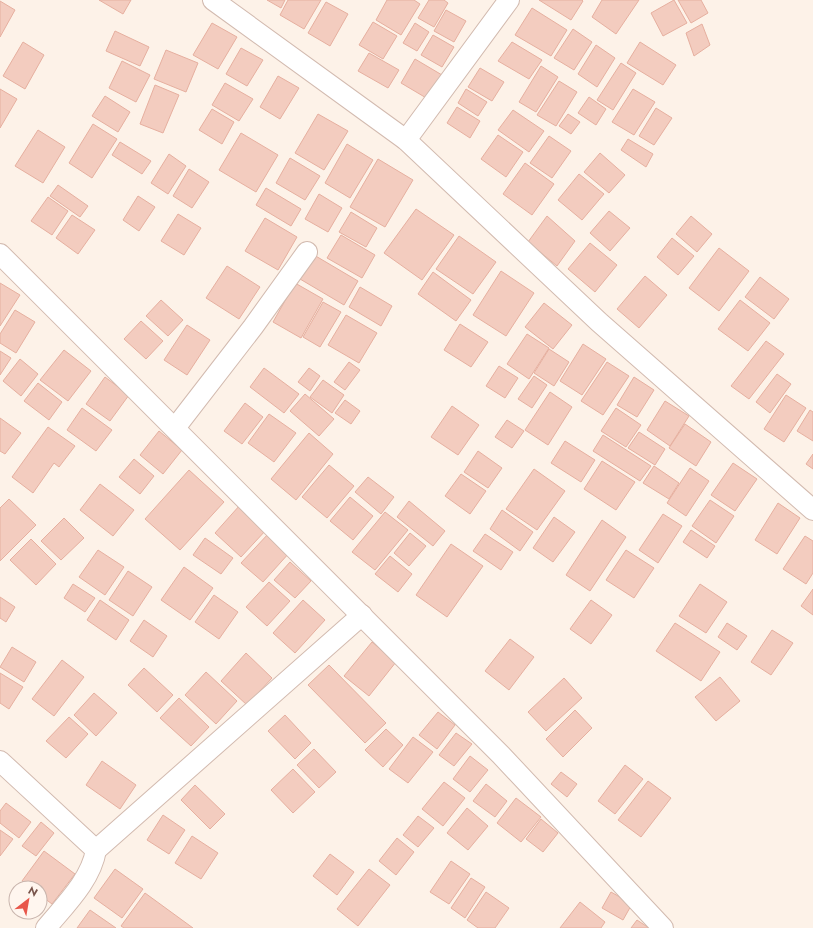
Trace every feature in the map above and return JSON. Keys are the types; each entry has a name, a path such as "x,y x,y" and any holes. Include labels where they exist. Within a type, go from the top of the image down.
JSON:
{"street":[{"path":"213,0 406,140 599,322 813,510"},
{"path":"406,140 509,0"},
{"path":"175,428 253,327 307,252"},
{"path":"0,254 501,755 663,928"},
{"path":"46,928 89,873 94,862 96,850 362,615"},
{"path":"0,761 96,850"}],"building":[{"path":"99,0 131,0 123,14"},
{"path":"267,0 285,0 281,8"},
{"path":"288,0 321,0 304,29 280,15"},
{"path":"387,0 414,0 420,4 401,35 376,20"},
{"path":"429,0 444,0 448,3 434,27 418,18"},
{"path":"539,0 582,0 583,1 571,20"},
{"path":"602,0 639,0 616,34 592,17"},
{"path":"674,0 687,23 663,36 651,13"},
{"path":"678,0 701,0 708,13 691,23"},
{"path":"0,1 15,10 0,37"},
{"path":"326,2 348,14 330,46 308,33"},
{"path":"532,8 567,30 551,56 515,35"},
{"path":"446,10 466,21 454,42 434,31"},
{"path":"373,22 397,36 383,59 359,45"},
{"path":"212,23 237,37 218,69 193,55"},
{"path":"415,23 429,32 417,51 403,43"},
{"path":"702,24 710,45 694,56 686,33"},
{"path":"573,29 592,42 574,70 554,58"},
{"path":"115,31 149,47 140,66 106,51"},
{"path":"433,35 454,47 442,67 421,55"},
{"path":"23,42 44,55 25,89 3,76"},
{"path":"512,42 542,60 529,79 498,61"},
{"path":"640,42 676,65 663,85 627,63"},
{"path":"596,45 615,58 597,87 578,74"},
{"path":"241,48 263,60 247,86 226,74"},
{"path":"166,50 198,63 186,92 154,79"},
{"path":"369,53 399,70 388,88 358,71"},
{"path":"415,59 442,75 428,99 401,83"},
{"path":"122,61 150,75 136,102 109,88"},
{"path":"621,63 636,73 613,110 597,100"},
{"path":"541,66 558,77 536,112 519,102"},
{"path":"480,68 504,82 492,101 468,87"},
{"path":"278,76 299,88 280,119 260,107"},
{"path":"559,81 577,92 556,126 537,115"},
{"path":"225,83 253,99 239,121 212,105"},
{"path":"155,85 179,95 163,133 140,124"},
{"path":"0,89 17,99 0,128"},
{"path":"466,89 487,102 478,116 458,103"},
{"path":"633,89 655,102 634,135 612,122"},
{"path":"105,96 130,112 118,132 92,116"},
{"path":"589,97 606,109 596,125 578,113"},
{"path":"457,107 480,121 470,138 447,123"},
{"path":"656,108 672,118 654,145 639,136"},
{"path":"212,109 234,122 222,144 199,130"},
{"path":"513,110 544,131 529,152 498,130"},
{"path":"318,114 348,131 324,170 295,153"},
{"path":"568,114 580,122 571,134 559,126"},
{"path":"93,124 117,139 92,178 69,163"},
{"path":"38,130 65,147 43,183 15,166"},
{"path":"241,133 278,155 256,192 219,170"},
{"path":"498,135 523,152 506,177 481,159"},
{"path":"549,136 571,151 552,178 530,163"},
{"path":"628,139 653,154 646,167 621,150"},
{"path":"120,142 151,161 142,174 112,155"},
{"path":"347,144 373,160 350,198 325,183"},
{"path":"600,153 625,175 609,193 584,172"},
{"path":"169,154 186,166 168,194 151,183"},
{"path":"290,158 320,176 305,200 276,183"},
{"path":"378,159 413,180 385,227 350,207"},
{"path":"525,163 554,184 532,215 503,194"},
{"path":"189,169 209,182 192,208 173,196"},
{"path":"579,174 604,194 582,220 558,200"},
{"path":"58,185 88,206 80,217 50,196"},
{"path":"266,188 301,209 291,226 256,205"},
{"path":"319,194 342,208 328,232 305,219"},
{"path":"138,196 155,207 139,231 123,220"},
{"path":"48,197 68,211 52,235 31,221"},
{"path":"416,209 454,235 422,280 384,253"},
{"path":"609,211 630,228 610,251 590,233"},
{"path":"351,212 377,228 366,247 339,232"},
{"path":"178,214 201,228 184,255 161,241"},
{"path":"72,215 95,230 78,254 56,238"},
{"path":"547,216 575,241 557,266 528,242"},
{"path":"691,216 712,234 697,252 676,234"},
{"path":"265,218 297,237 278,270 245,251"},
{"path":"341,235 375,255 362,278 327,258"},
{"path":"459,236 496,262 473,294 436,269"},
{"path":"672,238 694,256 678,275 657,257"},
{"path":"590,243 617,265 595,292 568,269"},
{"path":"719,248 749,271 719,311 689,288"},
{"path":"314,255 358,281 344,305 300,279"},
{"path":"227,266 260,287 239,319 206,298"},
{"path":"501,271 534,293 506,336 473,315"},
{"path":"433,272 471,300 456,321 418,294"},
{"path":"645,276 667,295 639,328 617,309"},
{"path":"760,277 789,299 774,319 745,297"},
{"path":"0,283 20,295 0,326"},
{"path":"295,283 323,299 301,338 273,322"},
{"path":"360,287 392,306 381,326 349,307"},
{"path":"161,300 183,320 168,336 146,316"},
{"path":"740,300 770,323 748,351 718,329"},
{"path":"323,302 341,312 320,347 303,337"},
{"path":"544,303 572,325 553,349 525,327"},
{"path":"15,310 35,322 16,353 0,343 0,334"},
{"path":"346,315 377,333 359,363 328,345"},
{"path":"141,321 163,341 146,359 124,339"},
{"path":"460,324 488,342 471,367 444,350"},
{"path":"187,325 210,340 187,375 164,360"},
{"path":"527,334 549,348 529,379 507,364"},
{"path":"766,341 784,354 749,399 731,386"},
{"path":"583,344 606,359 582,395 560,381"},
{"path":"549,349 569,362 554,386 534,373"},
{"path":"64,350 91,371 68,401 40,380"},
{"path":"0,351 11,358 0,375"},
{"path":"20,359 38,374 21,396 3,381"},
{"path":"349,362 360,370 345,390 334,382"},
{"path":"607,362 629,376 603,415 581,401"},
{"path":"499,366 518,378 505,398 486,386"},
{"path":"264,368 299,394 284,413 250,387"},
{"path":"309,368 320,376 310,391 298,382"},
{"path":"777,374 791,384 770,413 756,402"},
{"path":"534,376 547,385 532,408 518,399"},
{"path":"105,377 129,395 110,421 86,404"},
{"path":"634,377 654,390 637,417 617,405"},
{"path":"323,380 344,395 332,413 310,397"},
{"path":"38,383 62,402 49,420 24,401"},
{"path":"550,392 572,407 548,445 525,430"},
{"path":"305,394 334,419 319,436 290,411"},
{"path":"786,395 806,408 784,442 764,429"},
{"path":"345,400 360,411 351,424 335,413"},
{"path":"665,401 689,416 670,446 647,430"},
{"path":"245,403 263,417 242,444 224,431"},
{"path":"452,406 479,425 458,455 431,437"},
{"path":"82,408 112,430 96,451 67,430"},
{"path":"616,408 641,425 626,447 601,431"},
{"path":"810,410 813,412 813,441 797,431"},
{"path":"269,414 296,433 274,462 248,443"},
{"path":"0,418 21,433 5,454 0,451"},
{"path":"507,420 524,431 512,448 495,437"},
{"path":"685,424 711,442 696,466 669,448"},
{"path":"48,427 75,446 59,467 54,463 33,493 12,477"},
{"path":"159,431 182,450 163,474 140,455"},
{"path":"639,432 665,449 655,465 628,448"},
{"path":"309,433 333,454 296,500 271,479"},
{"path":"603,435 651,466 640,481 593,451"},
{"path":"565,441 595,460 581,482 551,463"},
{"path":"478,451 502,468 488,488 464,472"},
{"path":"813,454 813,469 806,464"},
{"path":"134,459 154,476 140,494 119,477"},
{"path":"602,461 635,482 616,510 584,489"},
{"path":"733,463 757,479 735,511 711,495"},
{"path":"329,465 354,486 327,518 302,497"},
{"path":"654,466 679,483 669,499 643,483"},
{"path":"690,468 709,481 686,516 667,503"},
{"path":"534,469 565,491 537,530 506,509"},
{"path":"189,470 224,502 180,550 145,519"},
{"path":"461,474 486,491 470,514 445,496"},
{"path":"368,477 394,497 381,514 355,492"},
{"path":"100,484 134,510 113,536 80,510"},
{"path":"350,497 373,516 353,540 330,521"},
{"path":"9,499 36,525 0,561 0,508"},
{"path":"710,500 734,516 716,543 692,526"},
{"path":"409,501 445,531 433,546 397,517"},
{"path":"778,503 800,518 777,554 755,540"},
{"path":"240,505 267,529 241,557 215,533"},
{"path":"502,510 533,532 520,551 490,529"},
{"path":"385,512 408,530 375,570 352,552"},
{"path":"663,514 682,526 658,563 639,550"},
{"path":"554,517 575,532 553,562 533,548"},
{"path":"64,518 84,538 61,560 41,541"},
{"path":"602,520 626,537 590,591 566,575"},
{"path":"691,530 715,546 707,558 683,542"},
{"path":"269,533 290,552 263,582 241,563"},
{"path":"410,533 426,546 409,566 394,553"},
{"path":"485,534 513,552 501,570 473,551"},
{"path":"805,536 813,541 813,573 806,584 783,569"},
{"path":"205,538 233,558 221,574 193,555"},
{"path":"31,539 56,564 36,585 10,560"},
{"path":"451,544 483,566 447,617 416,595"},
{"path":"98,550 124,567 105,595 79,577"},
{"path":"626,550 654,568 634,598 606,580"},
{"path":"390,556 412,574 398,592 375,574"},
{"path":"290,562 311,581 295,598 274,580"},
{"path":"184,567 213,588 190,620 161,600"},
{"path":"128,571 152,587 133,616 109,600"},
{"path":"269,582 290,601 267,626 246,607"},
{"path":"73,584 95,598 85,612 64,598"},
{"path":"700,584 727,602 706,633 679,616"},
{"path":"813,589 813,615 801,606"},
{"path":"214,595 238,612 219,639 195,622"},
{"path":"0,597 15,607 6,622 0,618"},
{"path":"100,600 129,620 116,640 87,620"},
{"path":"303,600 325,620 295,653 273,633"},
{"path":"591,600 612,615 591,644 570,629"},
{"path":"144,620 167,636 153,657 130,641"},
{"path":"675,623 720,652 701,681 656,651"},
{"path":"727,623 747,636 737,650 718,637"},
{"path":"772,630 793,643 771,675 751,662"},
{"path":"510,639 534,657 509,690 485,671"},
{"path":"372,642 396,662 369,696 344,676"},
{"path":"12,647 36,662 24,682 0,667"},
{"path":"246,653 272,678 247,705 221,681"},
{"path":"62,660 84,677 54,716 32,699"},
{"path":"329,665 386,723 365,743 308,685"},
{"path":"144,668 173,695 157,712 128,685"},
{"path":"206,672 237,701 216,724 185,695"},
{"path":"0,673 23,687 9,709 0,703"},
{"path":"720,677 740,701 716,721 695,697"},
{"path":"564,678 582,698 546,731 528,712"},
{"path":"94,693 117,713 96,736 74,715"},
{"path":"179,698 209,727 191,746 160,718"},
{"path":"575,710 592,728 563,757 546,739"},
{"path":"438,712 455,725 437,749 419,735"},
{"path":"285,715 311,743 295,759 268,731"},
{"path":"69,717 88,734 66,758 46,741"},
{"path":"386,729 403,745 383,767 365,750"},
{"path":"456,733 472,744 454,766 439,755"},
{"path":"413,737 433,752 408,783 389,769"},
{"path":"314,749 336,772 319,788 297,765"},
{"path":"470,756 488,770 470,792 453,779"},
{"path":"102,761 136,785 120,809 86,785"},
{"path":"625,765 643,779 615,814 598,801"},
{"path":"293,769 315,792 293,813 271,790"},
{"path":"561,772 577,784 567,797 551,784"},
{"path":"648,781 671,798 641,837 618,820"},
{"path":"444,782 465,798 443,826 422,809"},
{"path":"486,784 507,801 495,817 473,801"},
{"path":"195,785 225,814 210,829 181,800"},
{"path":"516,798 541,817 521,842 497,823"},
{"path":"6,803 31,822 19,838 0,823 0,811"},
{"path":"467,808 488,826 468,850 447,833"},
{"path":"163,815 185,830 169,854 147,840"},
{"path":"418,816 434,828 418,847 403,835"},
{"path":"541,819 558,833 543,852 526,839"},
{"path":"41,822 54,833 36,856 22,846"},
{"path":"0,830 13,839 0,856"},
{"path":"192,836 218,853 201,879 175,863"},
{"path":"397,838 414,852 396,875 379,861"},
{"path":"44,851 75,874 52,904 48,901 48,880 23,880"},
{"path":"330,854 354,872 337,895 313,876"},
{"path":"451,861 470,874 449,904 430,892"},
{"path":"115,869 143,889 122,918 94,898"},
{"path":"369,869 390,885 358,926 337,909"},
{"path":"471,878 485,887 465,918 451,908"},
{"path":"486,892 509,908 495,928 478,928 467,920"},
{"path":"611,892 632,904 623,920 602,908"},
{"path":"145,893 193,928 124,928 121,926"},
{"path":"580,902 605,922 601,928 560,928"},
{"path":"90,910 116,928 77,928"},
{"path":"637,920 649,928 631,928"}]}
